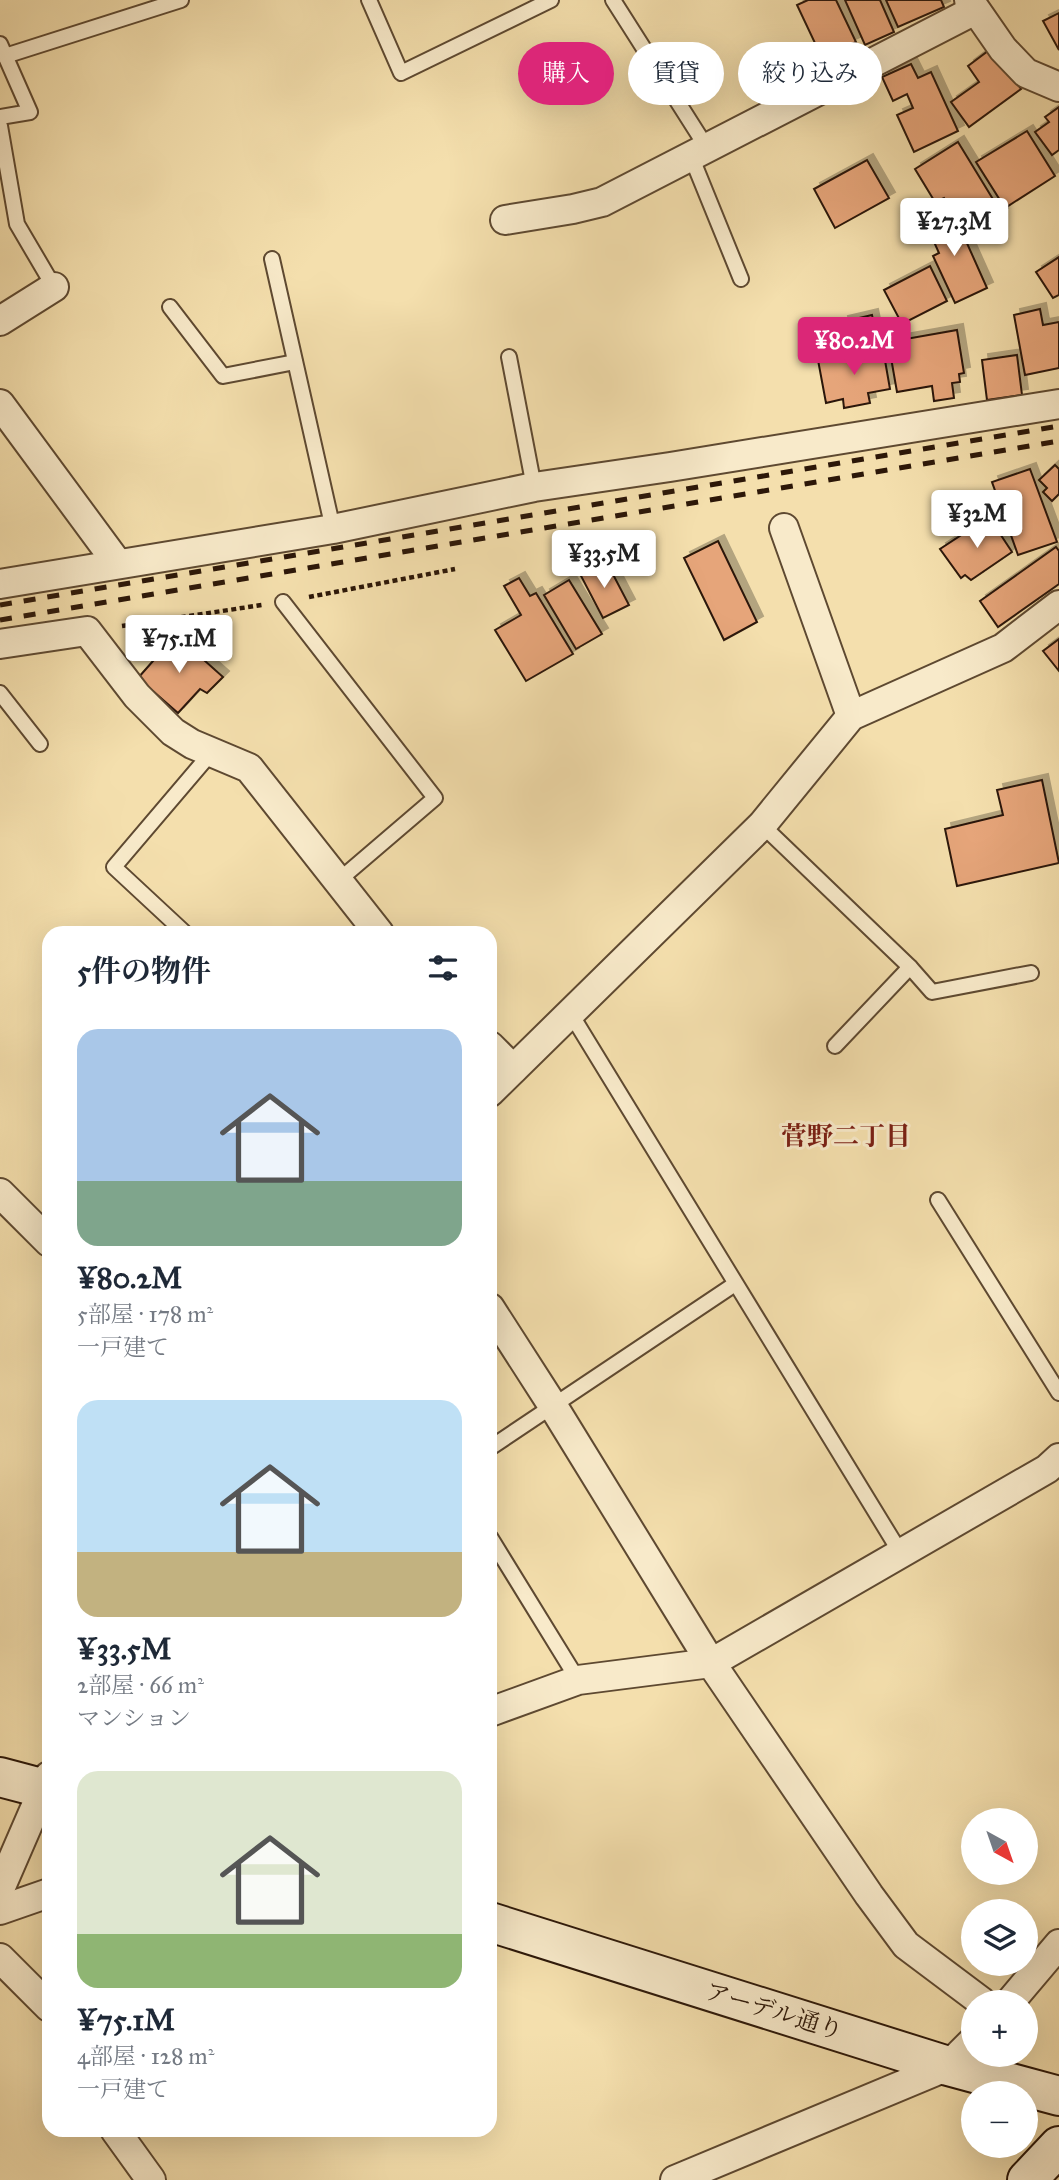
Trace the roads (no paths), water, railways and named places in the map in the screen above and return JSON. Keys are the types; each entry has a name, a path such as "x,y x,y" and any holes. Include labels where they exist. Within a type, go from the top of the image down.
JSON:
{"street":[{"path":"505,220 602,202 972,5 1003,49 1026,73 1059,87"},
{"path":"0,321 54,287"},
{"path":"0,404 9,429 118,564"},
{"path":"0,584 333,529 534,487 1059,404"},
{"path":"784,528 850,716"},
{"path":"497,1085 762,825 850,716 1003,648 1059,605"},
{"path":"0,644 87,631 137,696 173,732 211,753 249,768 373,926"},
{"path":"497,1053 513,1069"},
{"path":"0,1193 42,1235"},
{"path":"497,1319 712,1662 869,1895 906,1945 966,1990"},
{"path":"497,1710 579,1681 712,1662 900,1552 1055,1469"},
{"path":"0,1777 42,1784"},
{"path":"0,1889 42,1796"},
{"path":"0,1910 42,1895"},
{"name":"アーデル通り","path":"497,1924 960,2054 1059,2096"},
{"path":"1020,1990 1059,1944"},
{"path":"0,1958 42,2000"},
{"path":"675,2180 960,2054"},
{"path":"120,2137 151,2180"},
{"path":"1027,2180 1059,2146"}],"lane":[{"path":"0,117 30,112 3,50 181,0"},
{"path":"369,0 401,73 551,0"},
{"path":"613,0 699,152 741,279"},
{"path":"0,126 17,223 54,287"},
{"path":"272,259 333,529"},
{"path":"170,307 223,376 295,362"},
{"path":"509,357 534,487"},
{"path":"283,602 435,798 338,881"},
{"path":"0,693 40,744"},
{"path":"177,926 114,867 211,753"},
{"path":"762,825 910,967 932,992 1031,973"},
{"path":"835,1046 910,967"},
{"path":"571,1014 900,1552"},
{"path":"938,1200 1059,1393"},
{"path":"497,1443 736,1284"},
{"path":"497,1548 579,1681"}],"railway":[{"path":"0,605 1059,426"},
{"path":"0,620 1059,441"}],"district":[{"name":"菅野二丁目","path":"846,1136"}]}
